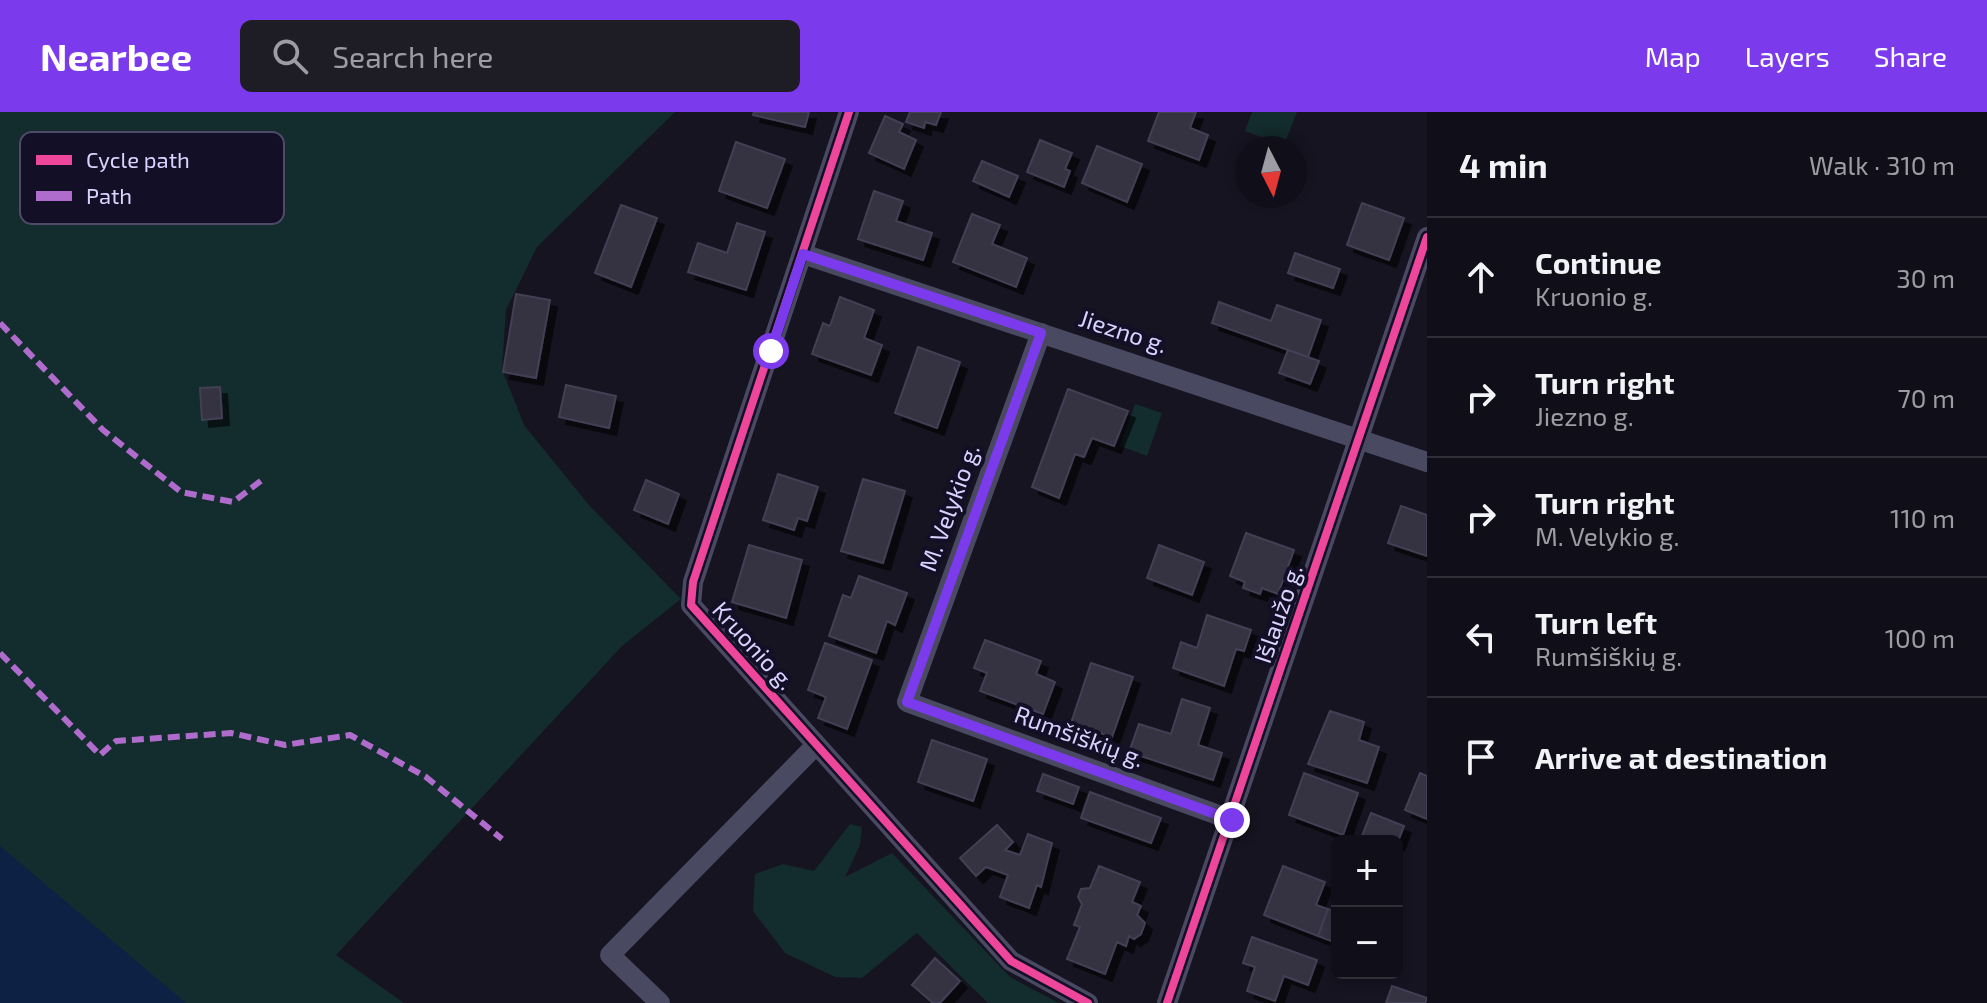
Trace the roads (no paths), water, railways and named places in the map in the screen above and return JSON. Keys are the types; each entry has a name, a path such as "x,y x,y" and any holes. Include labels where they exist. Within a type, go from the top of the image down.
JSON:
{"street":[{"name":"Kruonio g.","path":"849,112 690,595 691,605 1011,961 1088,1003"},
{"name":"Išlaužo g.","path":"1167,1003 1232,820 1427,237"},
{"name":"Jiezno g.","path":"803,254 1360,437 1427,462"},
{"name":"M. Velykio g.","path":"907,702 1041,333"},
{"name":"Rumšiškių g.","path":"907,702 1232,820"},
{"path":"660,1003 610,955 816,745"}],"water":[{"path":"0,846 186,1003 0,1003"}]}
